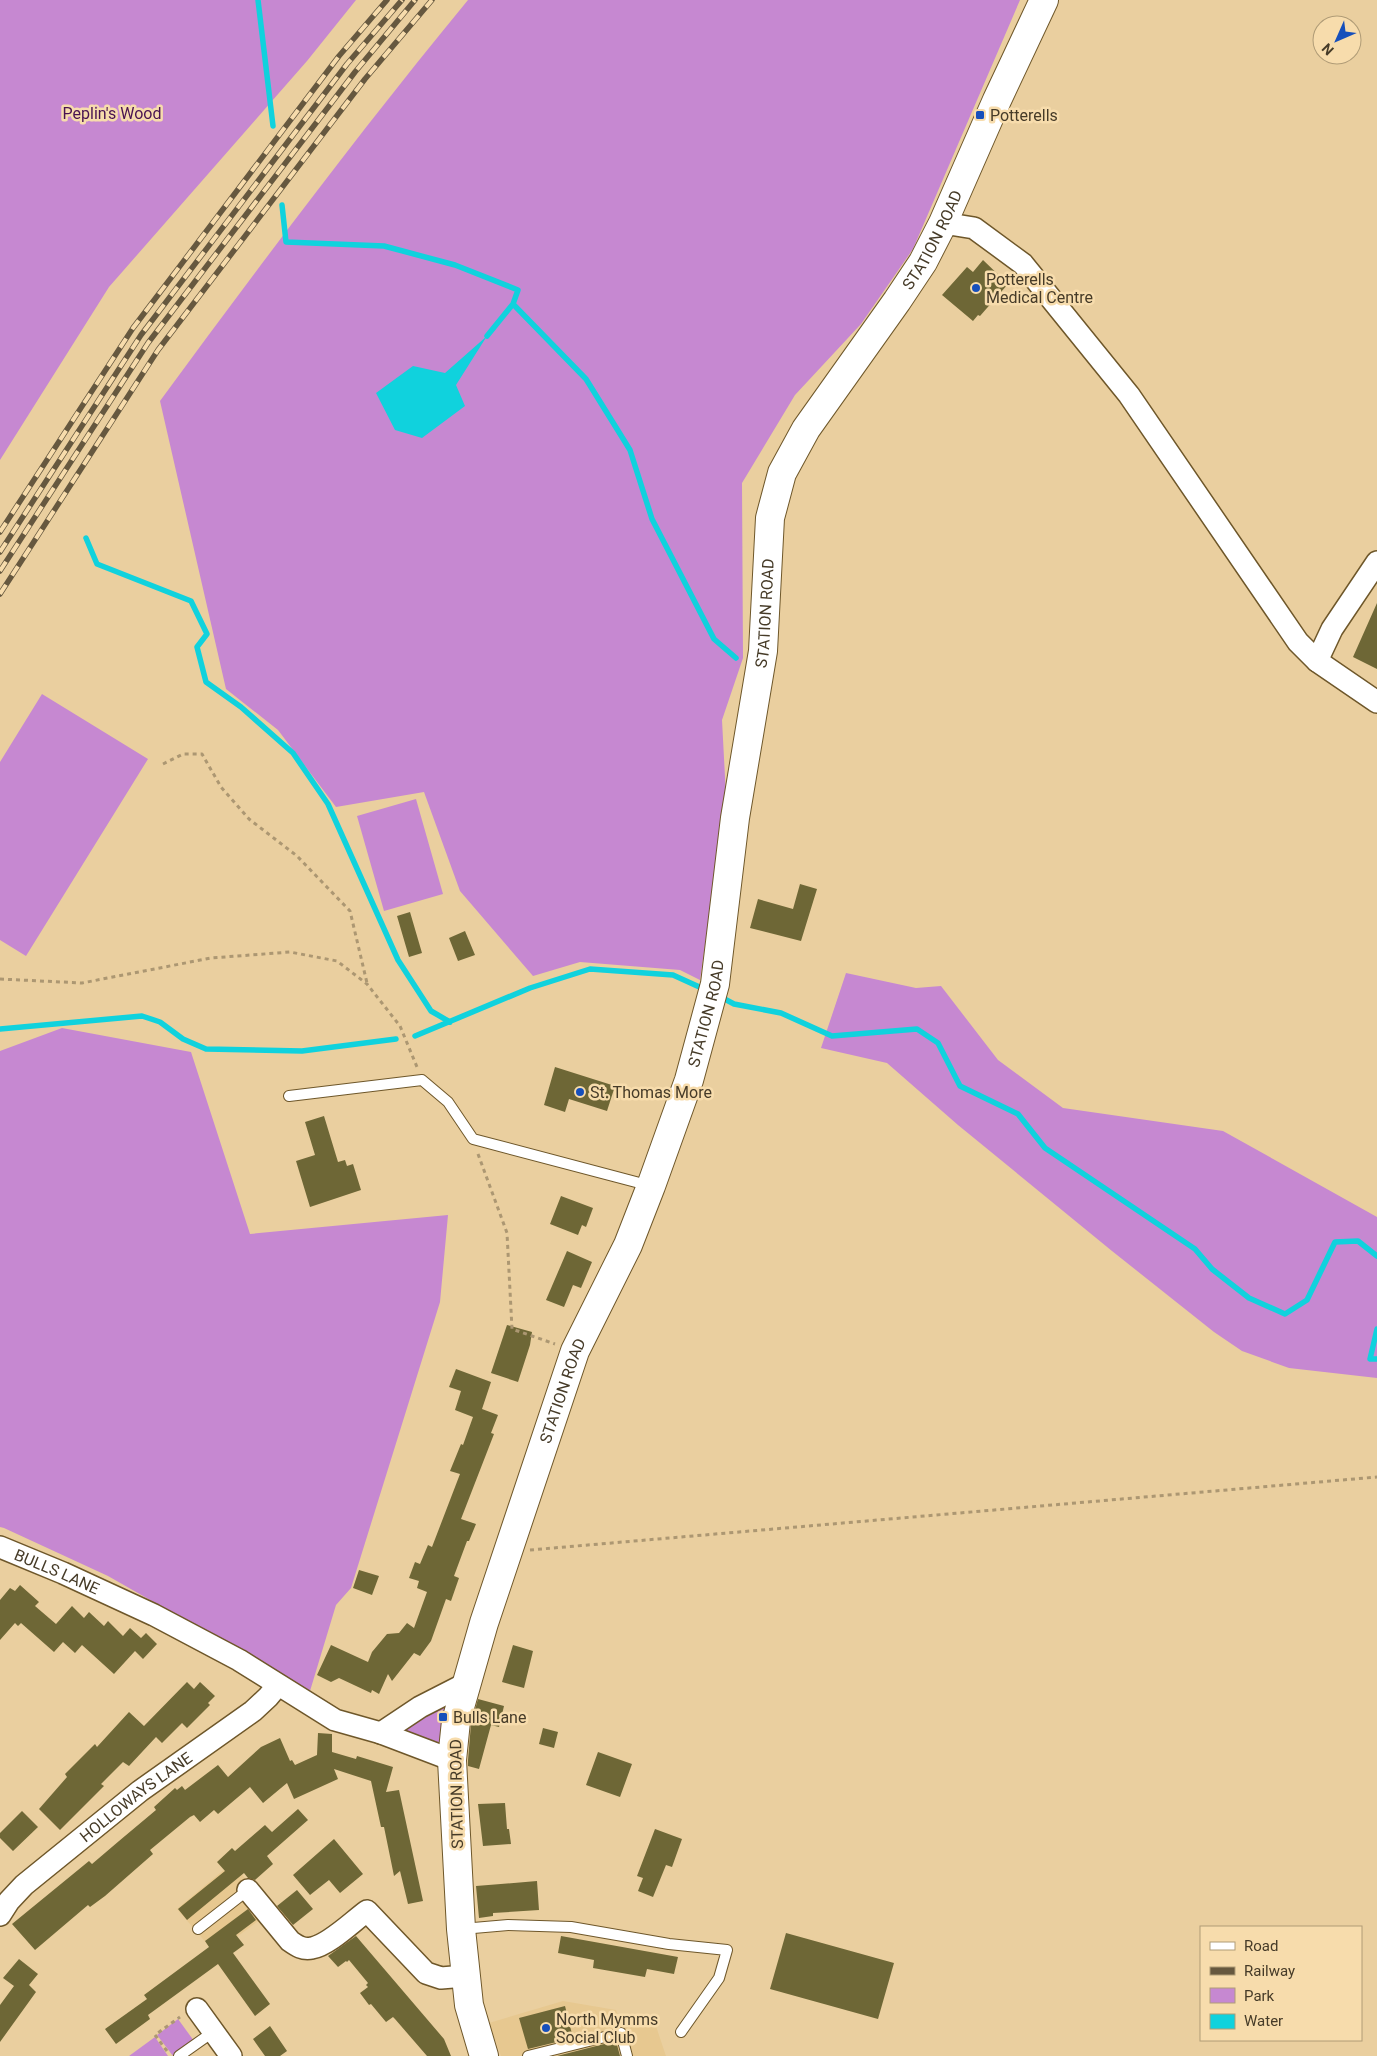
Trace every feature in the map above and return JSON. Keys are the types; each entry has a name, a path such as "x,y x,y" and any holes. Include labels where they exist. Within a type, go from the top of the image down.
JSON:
{"street":[{"name":"STATION ROAD","path":"484,2056 469,2005 461,1929 452,1760 456,1721 508,1553 575,1351 628,1245 651,1186 689,1080 713,992 735,818 763,651 770,518 782,473 806,429 923,262 943,223 1044,0"},
{"path":"943,223 974,228 1023,264 1129,394 1298,642 1317,661 1377,702"},
{"path":"1317,661 1332,629 1377,562"},
{"name":"BULLS LANE","path":"0,1547 63,1573 154,1615 239,1660 336,1720 381,1733 452,1760"},
{"path":"381,1733 420,1707 466,1684"},
{"name":"HOLLOWAYS LANE","path":"0,1915 9,1901 24,1885 140,1791 253,1711 278,1685"},
{"path":"248,1890 290,1941 299,1948 312,1948 328,1940 367,1911 426,1973 441,1978 465,1976"},
{"path":"197,2009 231,2056"}],"lane":[{"path":"288,1096 422,1080 448,1102 473,1139 651,1186"},
{"path":"198,1929 248,1890"},
{"path":"461,1929 508,1925 571,1927 669,1944 727,1950 718,1978 681,2032"},
{"path":"180,2056 213,2032"},
{"path":"528,2056 621,2033 627,2056"}],"path":[{"path":"163,764 183,754 202,754 221,787 249,819 297,856 350,911 367,984"},
{"path":"0,978 82,984 211,958 290,952 337,961 367,984 400,1026 422,1080"},
{"path":"473,1139 507,1233 512,1329 575,1351"},
{"path":"508,1553 1377,1477"},
{"path":"170,2056 155,2035 195,2006 197,2009"}],"shaded area":[{"path":"232,1863 296,1938 265,1916 215,1953 177,1909"},
{"path":"563,2001 616,2010 622,2025 653,2017 666,2056 501,2056 489,2023"}],"green space":[{"name":"Peplin's Wood","path":"0,0 356,0 307,61 109,287 0,460"},
{"path":"468,0 1020,0 913,249 861,324 795,395 742,483 743,658 722,720 726,796 700,980 680,970 580,962 533,976 460,891 424,792 336,807 278,730 226,689 160,401 311,198"},
{"path":"42,694 148,759 26,956 0,940 0,762"},
{"path":"416,799 443,894 384,911 357,816"},
{"path":"846,973 916,988 941,986 998,1060 1063,1108 1223,1131 1377,1217 1377,1378 1289,1368 1242,1351 1214,1332 1112,1251 958,1125 887,1063 821,1048"},
{"path":"62,1028 191,1052 250,1234 448,1215 440,1302 351,1588 336,1605 310,1691 108,1576 0,1527 0,1051"},
{"path":"442,1704 445,1711 441,1710 439,1721 443,1722 439,1742 435,1743 403,1730"},
{"path":"178,2019 194,2041 173,2056 157,2035"},
{"path":"155,2037 168,2056 129,2056"}],"water":[{"path":"487,336 456,385 465,406 422,438 395,430 376,393 413,366 445,373"}],"building":[{"name":"Potterells Medical Centre","path":"983,260 1008,284 980,316 978,315 973,321 942,295 967,267 973,272"},
{"path":"1377,603 1377,669 1353,657"},
{"path":"800,884 817,889 801,941 750,928 758,899 793,909"},
{"path":"410,912 422,953 409,957 397,916"},
{"path":"465,931 475,955 458,961 449,938"},
{"name":"St. Thomas More","path":"555,1067 615,1086 607,1111 569,1099 565,1112 544,1105"},
{"path":"324,1116 338,1162 345,1160 347,1166 353,1164 361,1190 310,1207 296,1161 315,1155 305,1122"},
{"path":"561,1196 593,1208 586,1227 582,1225 578,1235 550,1224"},
{"path":"567,1251 592,1262 581,1288 573,1285 564,1307 546,1300"},
{"path":"507,1325 532,1332 530,1345 518,1382 491,1373"},
{"path":"456,1369 491,1382 482,1409 498,1415 491,1433 494,1434 461,1519 476,1524 469,1541 467,1541 454,1576 459,1578 451,1601 446,1599 431,1641 420,1656 414,1653 392,1681 388,1674 379,1694 372,1690 371,1693 339,1678 331,1682 317,1675 331,1645 368,1662 372,1652 387,1634 399,1633 407,1623 414,1628 427,1592 417,1588 419,1581 409,1578 415,1562 420,1564 428,1545 432,1547 460,1474 450,1471 461,1444 463,1445 473,1417 455,1410 461,1391 449,1387"},
{"path":"359,1570 379,1576 372,1595 353,1588"},
{"path":"20,1585 39,1602 35,1606 56,1624 72,1606 84,1618 89,1612 104,1626 108,1621 123,1636 130,1628 141,1638 146,1633 157,1644 143,1659 135,1651 114,1674 82,1645 75,1653 63,1642 54,1652 21,1623 18,1626 15,1623 0,1640 0,1600 10,1588 15,1591"},
{"path":"513,1645 533,1651 524,1688 502,1682"},
{"path":"187,1682 194,1689 200,1682 215,1696 208,1703 210,1705 187,1728 182,1723 162,1743 156,1737 129,1766 123,1762 101,1784 104,1786 60,1830 39,1809 67,1777 65,1774 95,1744 97,1747 129,1712 144,1726"},
{"path":"478,1699 504,1706 499,1727 491,1725 479,1769 468,1766 471,1724"},
{"path":"543,1728 558,1732 554,1748 539,1744"},
{"path":"318,1733 332,1734 332,1752 356,1759 357,1756 393,1767 386,1792 399,1790 423,1901 408,1904 400,1871 394,1876 384,1827 381,1827 371,1781 334,1769 338,1779 294,1799 287,1783 263,1803 250,1787 218,1814 214,1810 200,1822 194,1815 190,1817 150,1850 153,1854 105,1896 90,1907 88,1905 35,1950 12,1924 89,1861 92,1864 156,1810 154,1807 175,1788 177,1790 182,1786 185,1790 218,1765 228,1777 261,1747 280,1738 290,1761 292,1760 295,1765 317,1755"},
{"path":"598,1752 632,1764 620,1797 586,1785"},
{"path":"505,1803 507,1829 509,1829 511,1844 483,1846 478,1804"},
{"path":"298,1809 308,1820 267,1856 273,1864 255,1880 248,1878 244,1873 187,1920 178,1909 225,1871 217,1862 232,1848 235,1851 265,1825 272,1832"},
{"path":"22,1811 38,1827 13,1851 0,1838 0,1833"},
{"path":"655,1829 682,1839 672,1867 666,1865 653,1897 638,1891 643,1878 637,1876"},
{"path":"334,1839 363,1874 340,1893 329,1880 310,1895 293,1875"},
{"path":"537,1881 539,1910 493,1913 493,1916 479,1918 476,1886"},
{"path":"297,1890 313,1909 293,1925 277,1906"},
{"path":"248,1909 256,1920 236,1935 244,1945 233,1953 270,2004 255,2016 218,1964 148,2015 150,2019 116,2044 105,2029 147,1999 144,1995 209,1947 205,1941"},
{"path":"786,1933 894,1963 878,2019 770,1989"},
{"path":"356,1936 444,2039 451,2056 427,2056 393,2017 386,2022 371,2004 369,2005 360,1993 368,1987 366,1985 368,1983 349,1960 338,1967 328,1956"},
{"path":"561,1936 678,1957 674,1974 647,1969 645,1977 593,1968 594,1960 558,1953"},
{"path":"19,1959 38,1974 29,1985 36,1992 0,2042 0,2005 14,1986 3,1978"},
{"name":"North Mymms Social Club","path":"565,2006 573,2038 528,2049 519,2018"},
{"path":"270,2026 287,2051 280,2056 265,2056 253,2039"},
{"path":"616,2041 620,2056 557,2056"}],"waterway":[{"path":"258,0 273,126"},
{"path":"282,205 286,242 384,246 455,265 518,290 513,304 487,336"},
{"path":"513,304 586,379 630,450 652,519 714,639 736,658"},
{"path":"86,538 97,564 191,601 207,634 197,647 206,682 241,707 293,753 328,804 398,960 431,1011 450,1022"},
{"path":"415,1036 530,988 590,969 673,975 706,990"},
{"path":"719,996 734,1004 781,1013 832,1036 917,1029 938,1043 960,1086 1018,1114 1045,1148 1195,1249 1212,1269 1249,1298 1285,1314 1307,1300 1335,1242 1358,1241 1377,1256"},
{"path":"0,1029 142,1016 160,1022 183,1039 206,1049 302,1051 396,1039"},
{"path":"1377,1329 1370,1359 1377,1359"}],"railway":[{"path":"0,532 133,328 339,56 387,0"},
{"path":"0,552 141,335 347,64 402,0"},
{"path":"0,571 148,343 355,72 415,0"},
{"path":"0,594 158,350 365,79 432,0"}],"place":[{"name":"Potterells","path":"980,115"},
{"name":"Potterells Medical Centre","path":"976,288"},
{"name":"St. Thomas More","path":"580,1092"},
{"name":"Bulls Lane","path":"443,1717"},
{"name":"North Mymms Social Club","path":"546,2028"}]}
